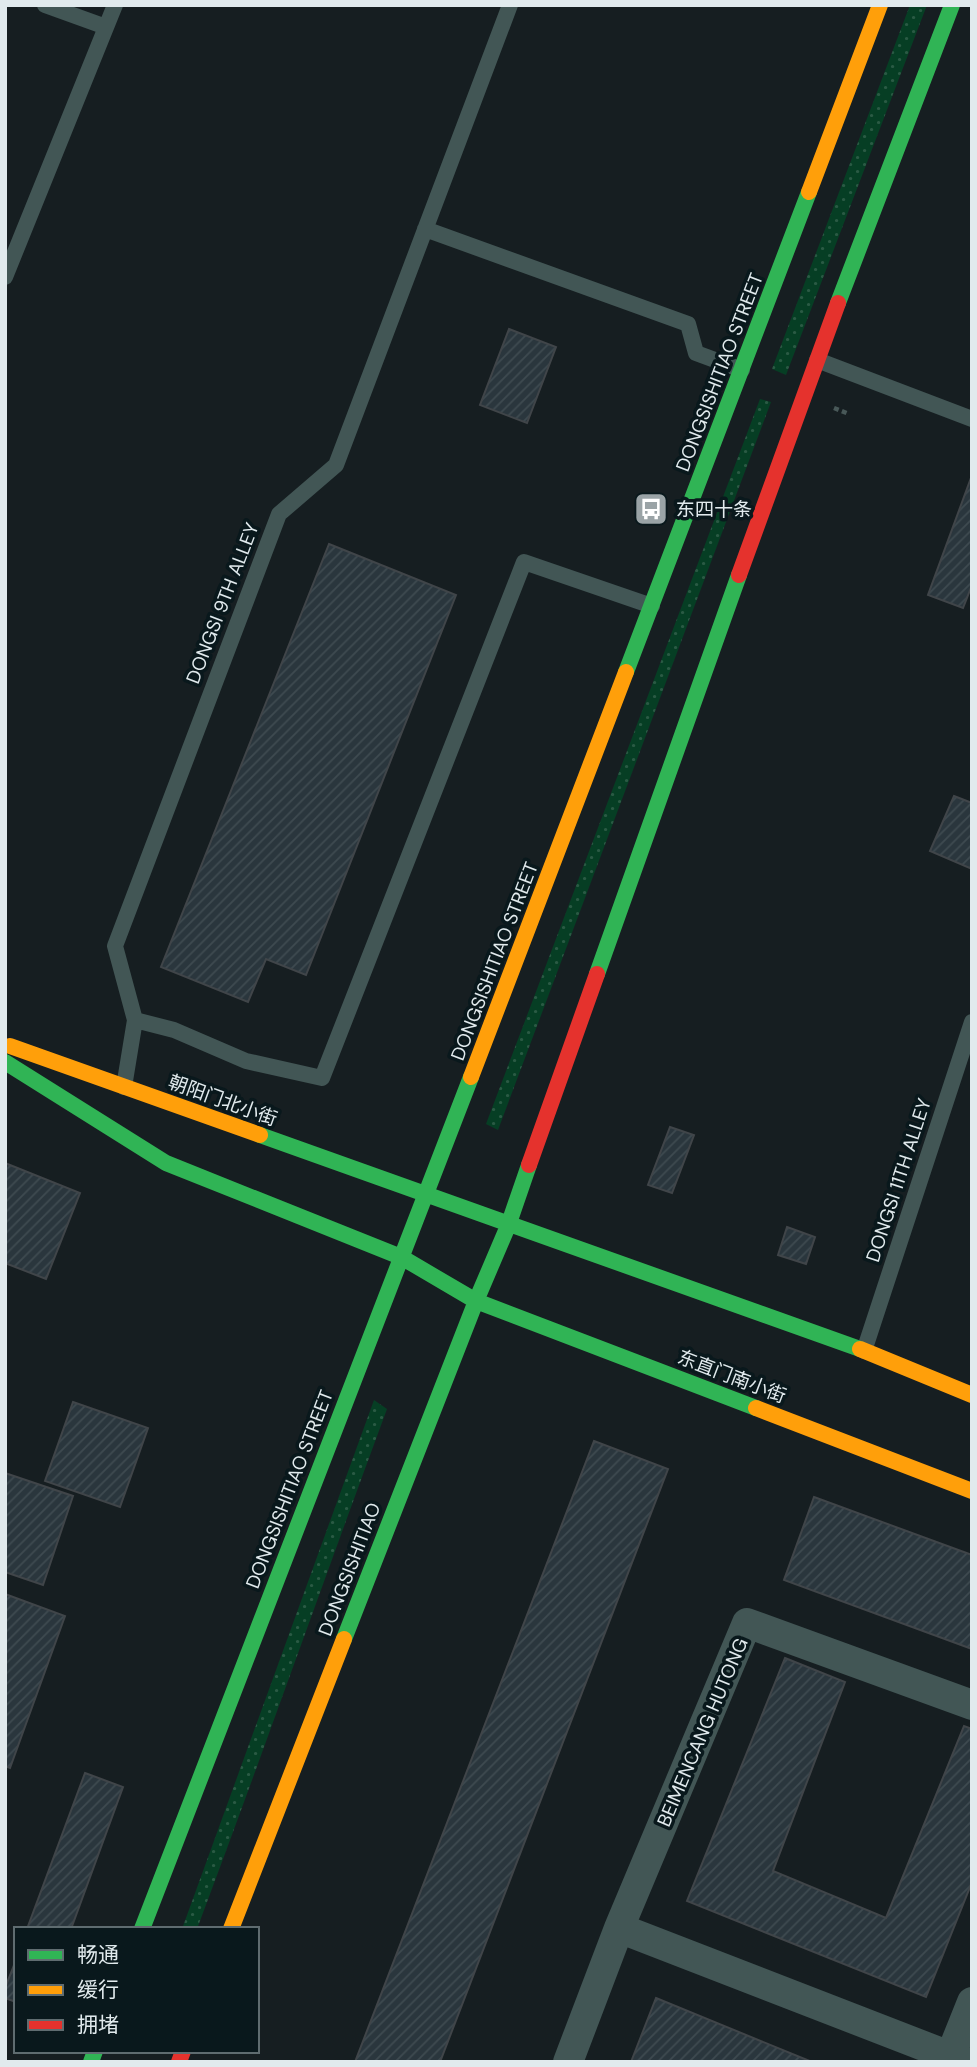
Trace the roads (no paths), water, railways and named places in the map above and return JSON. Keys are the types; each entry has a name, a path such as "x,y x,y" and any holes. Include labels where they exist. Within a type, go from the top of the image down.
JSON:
{"main road":[{"name":"DONGSISHITIAO STREET","path":"143,1927 427,1195 880,5"},
{"path":"952,5 816,360 508,1226 864,1351 972,1395"},
{"name":"朝阳门北小街","path":"5,1044 508,1226"},
{"path":"5,1062 166,1163 401,1257"},
{"name":"DONGSISHITIAO","path":"232,1927 476,1301 508,1226"},
{"name":"东直门南小街","path":"401,1257 476,1301 972,1490"}],"street":[{"name":"BEIMENCANG HUTONG","path":"568,2062 619,1928 747,1623 972,1705"},
{"path":"619,1928 955,2060 972,2003"}],"lane":[{"path":"45,5 106,27"},
{"path":"5,277 115,5"},
{"name":"DONGSI 9TH ALLEY","path":"124,1087 135,1020 115,946 279,514 336,465 510,5"},
{"path":"425,229 688,324 696,353 742,370"},
{"path":"816,360 972,419"},
{"path":"135,1020 174,1030 246,1061 321,1078 524,562 652,606"},
{"name":"DONGSI 11TH ALLEY","path":"864,1351 972,1022"}],"place":[{"name":"东四十条","path":"651,509"}]}
